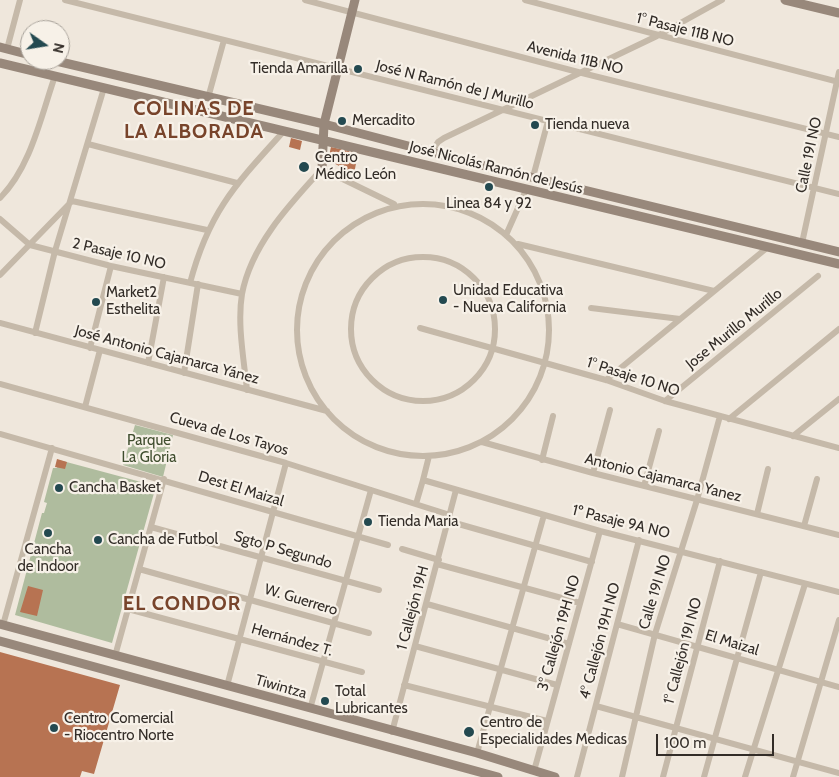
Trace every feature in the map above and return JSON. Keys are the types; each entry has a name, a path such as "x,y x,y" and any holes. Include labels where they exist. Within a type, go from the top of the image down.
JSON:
{"street":[{"path":"20,0 3,48 20,52"},
{"name":"José N Ramón de J Murillo","path":"65,0 839,194"},
{"name":"Avenida 11B NO","path":"305,0 839,138"},
{"path":"247,390 242,294 258,252 287,207 322,169 324,124 355,0"},
{"name":"1° Pasaje 11B NO","path":"525,0 838,82"},
{"path":"432,152 438,142 578,72 657,36 722,0"},
{"path":"785,0 802,2 839,13"},
{"path":"208,98 224,40"},
{"name":"José Nicolás Ramón de Jesús","path":"70,64 324,124 839,252"},
{"name":"José Nicolás Ramón de Jesús","path":"0,65 55,76 322,139 526,190 839,264"},
{"name":"Calle 19I NO","path":"802,243 839,72"},
{"path":"0,198 11,187 23,164 55,76"},
{"path":"35,333 55,251 72,201 104,88"},
{"path":"533,177 548,121"},
{"path":"190,283 207,230 222,203 237,183 284,131"},
{"path":"88,144 237,183"},
{"path":"322,169 394,204"},
{"path":"506,235 526,190"},
{"path":"72,201 207,230"},
{"path":"0,275 72,201"},
{"path":"394,204 418,204 447,209 506,235 518,244 540,279 550,320 545,363 532,395 510,422 482,442 456,451 429,456 401,454 373,446 348,431 327,411 307,380 298,344 298,307 310,272 330,242 359,218 394,204"},
{"name":"2 Pasaje 10 NO","path":"0,219 30,245 111,266 242,294"},
{"path":"518,244 714,291"},
{"path":"606,380 768,247"},
{"path":"414,257 438,258 460,266 478,282 490,302 495,326 492,350 482,371 465,388 444,399 420,402 397,397 376,384 361,366 352,344 351,320 358,297 378,273 391,264 414,257"},
{"path":"90,348 111,266"},
{"name":"Jose Murillo Murillo","path":"665,401 818,276"},
{"path":"148,363 164,277"},
{"path":"184,373 198,284"},
{"path":"591,308 680,319"},
{"name":"José Antonio Cajamarca Yánez","path":"0,323 327,411"},
{"name":"1° Pasaje 10 NO","path":"420,328 492,350 606,380 665,401 839,448"},
{"path":"728,419 839,329"},
{"path":"85,407 100,350"},
{"name":"Cueva de Los Tayos","path":"0,384 286,463 416,504 449,518 535,547 592,562"},
{"path":"793,436 839,399"},
{"path":"593,473 610,410"},
{"path":"542,460 553,416"},
{"name":"Calle 19I NO","path":"622,777 655,634 697,500 720,416"},
{"path":"644,486 659,431"},
{"name":"Dest El Maizal","path":"0,434 164,479 388,545"},
{"name":"Antonio Cajamarca Yanez","path":"482,442 542,460 839,535"},
{"path":"1,624 52,448"},
{"path":"416,504 429,456"},
{"path":"227,686 286,463"},
{"path":"756,514 768,469"},
{"path":"115,656 164,479"},
{"path":"804,526 817,479"},
{"name":"1º Pasaje 9A NO","path":"423,480 600,531 681,550 839,592"},
{"path":"310,710 371,490"},
{"name":"1 Callejón 19H","path":"392,732 456,490"},
{"path":"477,753 544,515"},
{"name":"Sgto P Segundo","path":"151,527 379,590"},
{"name":"3° Callejón 19H NO","path":"534,771 600,531"},
{"name":"4° Callejón 19H NO","path":"577,777 639,540"},
{"path":"402,549 523,588 580,603"},
{"name":"1° Callejón 19I NO","path":"663,777 720,561"},
{"name":"W. Guerrero","path":"139,569 369,632"},
{"path":"704,777 761,572"},
{"path":"746,777 805,584"},
{"path":"427,604 569,644"},
{"name":"Hernández T.","path":"128,609 362,672"},
{"path":"793,777 839,620"},
{"name":"Tiwintza","path":"1,624 310,710 477,753 554,777"},
{"name":"El Maizal","path":"618,624 839,687"},
{"name":"Tiwintza","path":"0,641 498,777"},
{"path":"415,646 557,685"},
{"path":"142,679 147,665"},
{"path":"404,685 547,721"},
{"path":"596,706 798,760 839,773"}],"green space":[{"name":"Parque La Gloria","path":"135,425 173,435 163,477 123,465"},
{"path":"59,460 156,486 112,643 15,615 42,513 44,513 47,503 44,502 53,468 57,468"}],"building":[{"path":"291,138 302,141 300,150 289,147"},
{"path":"331,147 358,153 354,174 328,160"},
{"path":"57,459 67,462 65,469 55,467"},
{"path":"28,586 43,590 37,616 20,612"},
{"name":"Centro Comercial - Riocentro Norte","path":"0,652 120,685 94,774 82,771 80,777 0,777"}],"place":[{"name":"Tienda Amarilla","path":"358,69"},
{"name":"Mercadito","path":"342,121"},
{"name":"Tienda nueva","path":"535,125"},
{"name":"Centro Médico León","path":"304,167"},
{"name":"Linea 84 y 92","path":"489,187"},
{"name":"Unidad Educativa - Nueva California","path":"443,300"},
{"name":"Market2 Esthelita","path":"96,302"},
{"name":"Cancha Basket","path":"59,488"},
{"name":"Tienda Maria","path":"368,522"},
{"name":"Cancha de Indoor","path":"48,533"},
{"name":"Cancha de Futbol","path":"98,540"},
{"name":"Total Lubricantes","path":"325,701"},
{"name":"Centro Comercial - Riocentro Norte","path":"54,728"},
{"name":"Centro de Especialidades Medicas","path":"469,732"}],"district":[{"name":"COLINAS DE LA ALBORADA","path":"194,120"},
{"name":"EL CONDOR","path":"182,604"}]}
